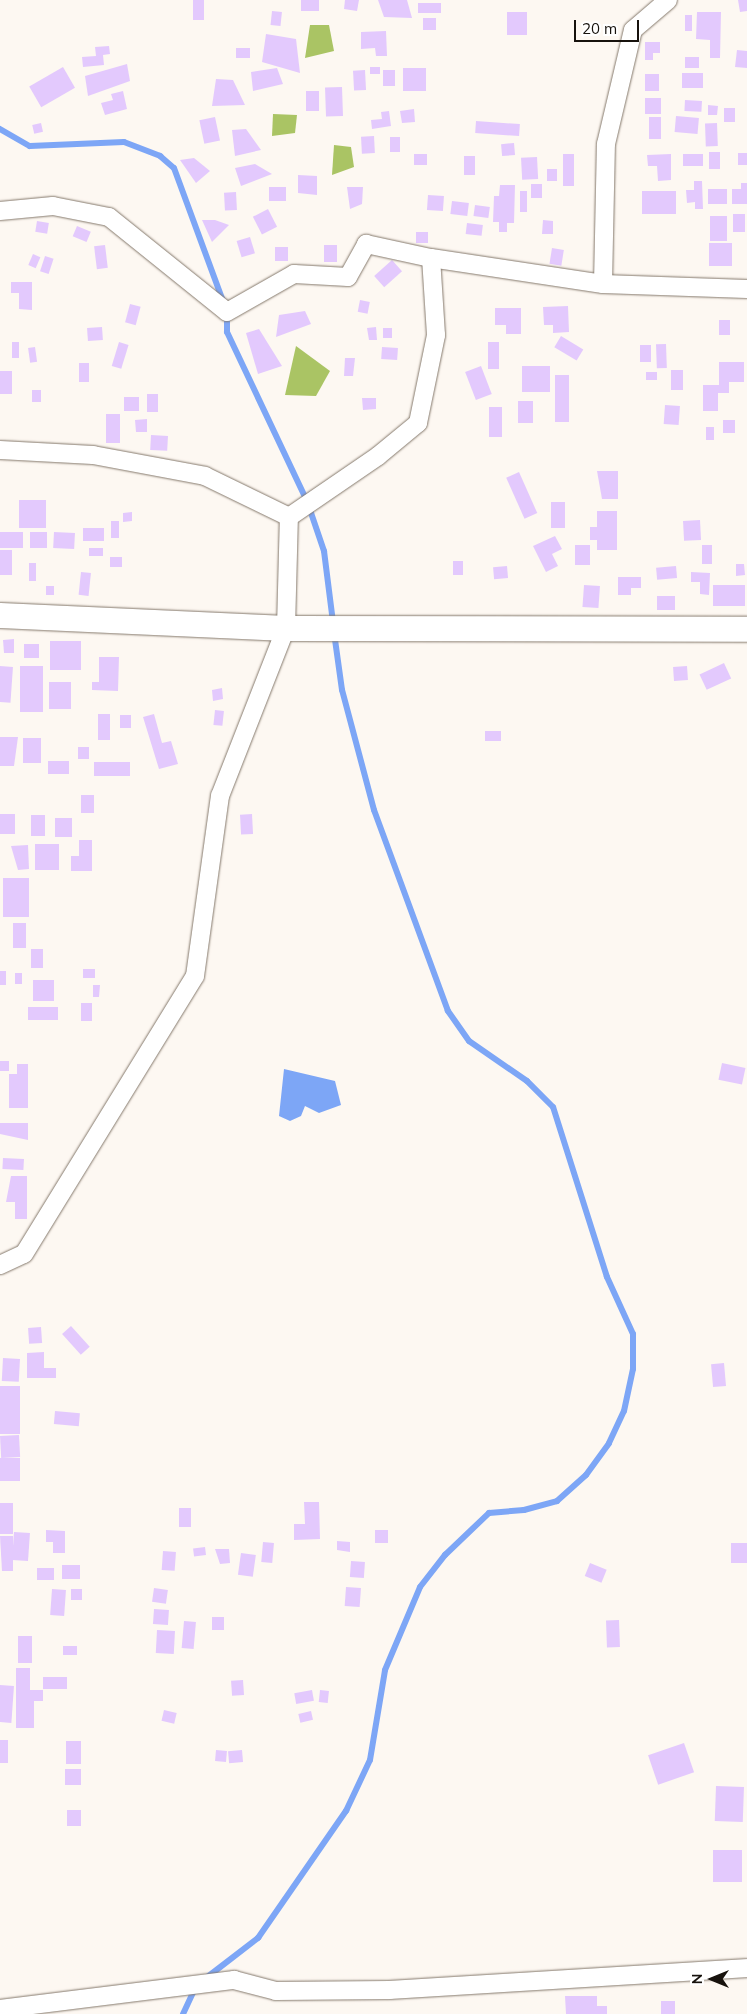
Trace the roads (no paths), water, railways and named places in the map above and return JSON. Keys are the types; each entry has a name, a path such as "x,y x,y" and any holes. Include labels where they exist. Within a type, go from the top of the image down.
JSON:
{"street":[{"path":"603,284 606,144 633,30 668,0"},
{"path":"0,211 53,206 109,217 227,312 294,274 348,276 366,244 431,258 603,284 747,289"},
{"path":"289,517 378,456 418,423 436,335 431,258"},
{"path":"0,450 93,455 205,476 289,517"},
{"path":"0,1265 24,1254 195,976 220,796 286,628 289,517"},
{"path":"0,615 286,628 747,629"},
{"path":"0,2009 234,1980 276,1991 390,1990 747,1968"}],"water":[{"path":"284,1069 335,1081 341,1105 319,1113 305,1106 301,1116 290,1121 279,1116"}],"waterway":[{"path":"0,129 30,146 124,142 160,156 174,168 224,304"},
{"path":"227,314 227,332 307,501 324,551 333,622"},
{"path":"206,1978 258,1938 346,1811 370,1760 385,1670 420,1587 445,1555 489,1513 524,1510 557,1501 586,1475 609,1443 624,1411 633,1369 633,1334 607,1277 553,1107 527,1081 469,1041 448,1011 374,810 342,690 334,632"},
{"path":"183,2014 195,1988"}]}
